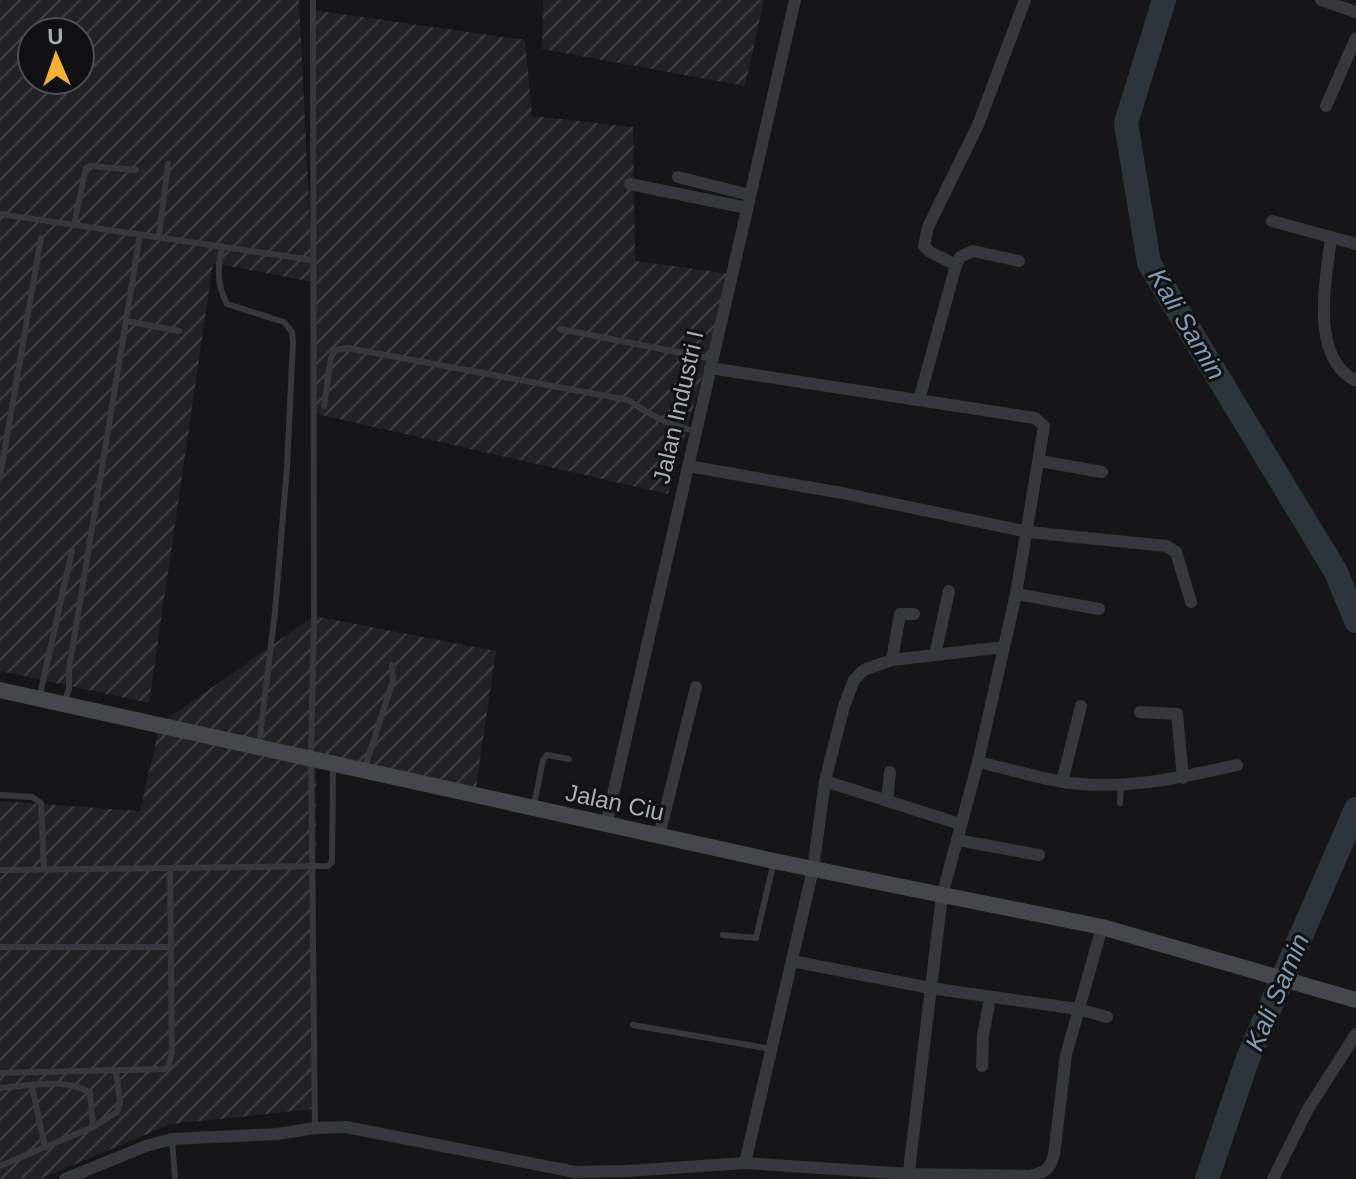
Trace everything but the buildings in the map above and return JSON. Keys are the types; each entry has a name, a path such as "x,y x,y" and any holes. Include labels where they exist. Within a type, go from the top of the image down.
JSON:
{"street":[{"name":"Jalan Industri I","path":"606,825 795,0"},
{"path":"956,265 930,252 924,246 925,237 978,125 1025,0"},
{"path":"1321,0 1356,12"},
{"path":"1326,106 1356,38"},
{"path":"678,177 748,201"},
{"path":"630,184 748,201"},
{"path":"1272,221 1356,244"},
{"path":"1331,237 1325,341 1330,356 1341,372 1356,381"},
{"path":"919,400 960,257 973,251 1019,261"},
{"path":"711,364 1035,418 1042,422 1045,432 1016,594 978,762 942,896 908,1177"},
{"path":"1040,461 1102,472"},
{"path":"688,466 842,493 1028,532 1166,546 1176,552 1191,602"},
{"path":"935,655 949,591"},
{"path":"1016,594 1099,609"},
{"path":"892,660 900,614 914,614"},
{"path":"745,1163 813,869 825,781 844,706 854,680 864,670 892,660 1004,647"},
{"path":"659,836 696,687"},
{"name":"Jalan Ciu","path":"0,690 606,825 1102,927 1356,1000"},
{"path":"1062,782 1081,706"},
{"path":"1140,712 1177,714 1183,778"},
{"path":"978,762 1062,782 1121,785 1183,778 1237,765"},
{"path":"887,801 890,772"},
{"path":"825,781 960,824"},
{"path":"957,840 1039,855"},
{"path":"65,1179 146,1146 172,1139 277,1134 315,1128 362,1128 575,1172 745,1163 908,1177 1029,1176 1043,1173 1051,1165 1054,1155 1064,1067 1102,927"},
{"path":"792,961 930,988 1078,1009 1107,1017"},
{"path":"982,1066 983,1036 990,998"},
{"path":"1273,1179 1308,1109 1356,1034"}],"lane":[{"path":"313,0 314,616 311,759 315,1128"},
{"path":"159,236 168,164"},
{"path":"74,225 86,168 136,170"},
{"path":"0,214 312,260"},
{"path":"64,703 69,689 69,669 140,235"},
{"path":"0,477 41,238"},
{"path":"222,246 217,276 219,290 227,304 284,322 292,332 293,342 275,612 259,747"},
{"path":"126,321 179,331"},
{"path":"560,329 711,364"},
{"path":"324,406 331,358 335,350 348,348 628,400 659,418 695,431"},
{"path":"39,699 72,551"},
{"path":"364,770 393,681 392,665"},
{"path":"534,808 543,760 547,755 569,759"},
{"path":"0,870 328,866 332,862 333,763"},
{"path":"1120,803 1121,785"},
{"path":"0,795 32,797 41,803 44,869"},
{"path":"723,935 756,938 774,861"},
{"path":"0,1073 165,1069 169,1065 172,1052 170,870"},
{"path":"0,947 172,947"},
{"path":"633,1025 772,1049"},
{"path":"0,1166 93,1127 117,1112 120,1103 116,1071"},
{"path":"32,1086 45,1148"},
{"path":"0,1088 81,1087 90,1093 93,1127"},
{"path":"172,1139 175,1179"}],"shaded area":[{"path":"0,0 299,0 312,266 313,10 525,40 532,116 633,127 635,261 732,274 668,494 313,413 313,282 213,263 149,703 0,671"},
{"path":"543,0 764,0 745,86 542,49"},
{"path":"314,616 496,651 475,794 316,759 315,1109 171,1124 40,1179 0,1179 0,801 140,811 160,724"}],"waterway":[{"name":"Kali Samin","path":"1164,0 1126,123 1149,263 1336,572 1356,621"},
{"name":"Kali Samin","path":"1207,1179 1248,1058 1356,809"}]}
